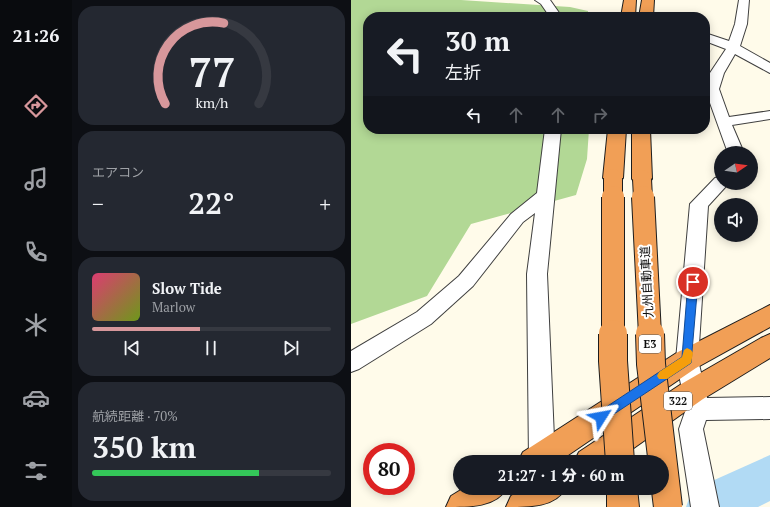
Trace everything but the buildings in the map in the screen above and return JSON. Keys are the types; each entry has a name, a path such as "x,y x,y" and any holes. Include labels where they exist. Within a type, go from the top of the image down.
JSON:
{"highway":[{"path":"623,12 624,0"},
{"path":"629,12 630,0"},
{"path":"647,12 648,0"},
{"path":"617,134 613,178 613,361 620,455"},
{"name":"九州自動車道","path":"641,134 651,364 668,507"},
{"name":"322","path":"568,455 687,360 770,315"},
{"name":"322","path":"603,455 694,410 770,345"},
{"path":"462,507 481,495"},
{"name":"322","path":"522,507 530,495"},
{"path":"622,495 623,507"}],"street":[{"path":"540,0 545,1 553,12"},
{"path":"734,146 723,122 712,89 717,73 733,47 741,24 745,0"},
{"path":"710,39 733,47 770,69"},
{"path":"723,122 770,115"},
{"path":"543,455 537,274 552,134"},
{"path":"705,507 687,360 699,204 714,189"},
{"path":"351,362 429,314 466,281 517,218 545,196"},
{"path":"694,410 770,408"}],"green space":[{"path":"351,0 461,0 570,7 588,11 363,12 363,134 589,134 587,159 576,195 471,224 427,296 351,324"}],"waterway":[{"path":"709,507 770,477"}],"slow traffic":[{"path":"663,376 687,360 687,353"}],"route":[{"path":"601,417 687,360 693,282"}]}
